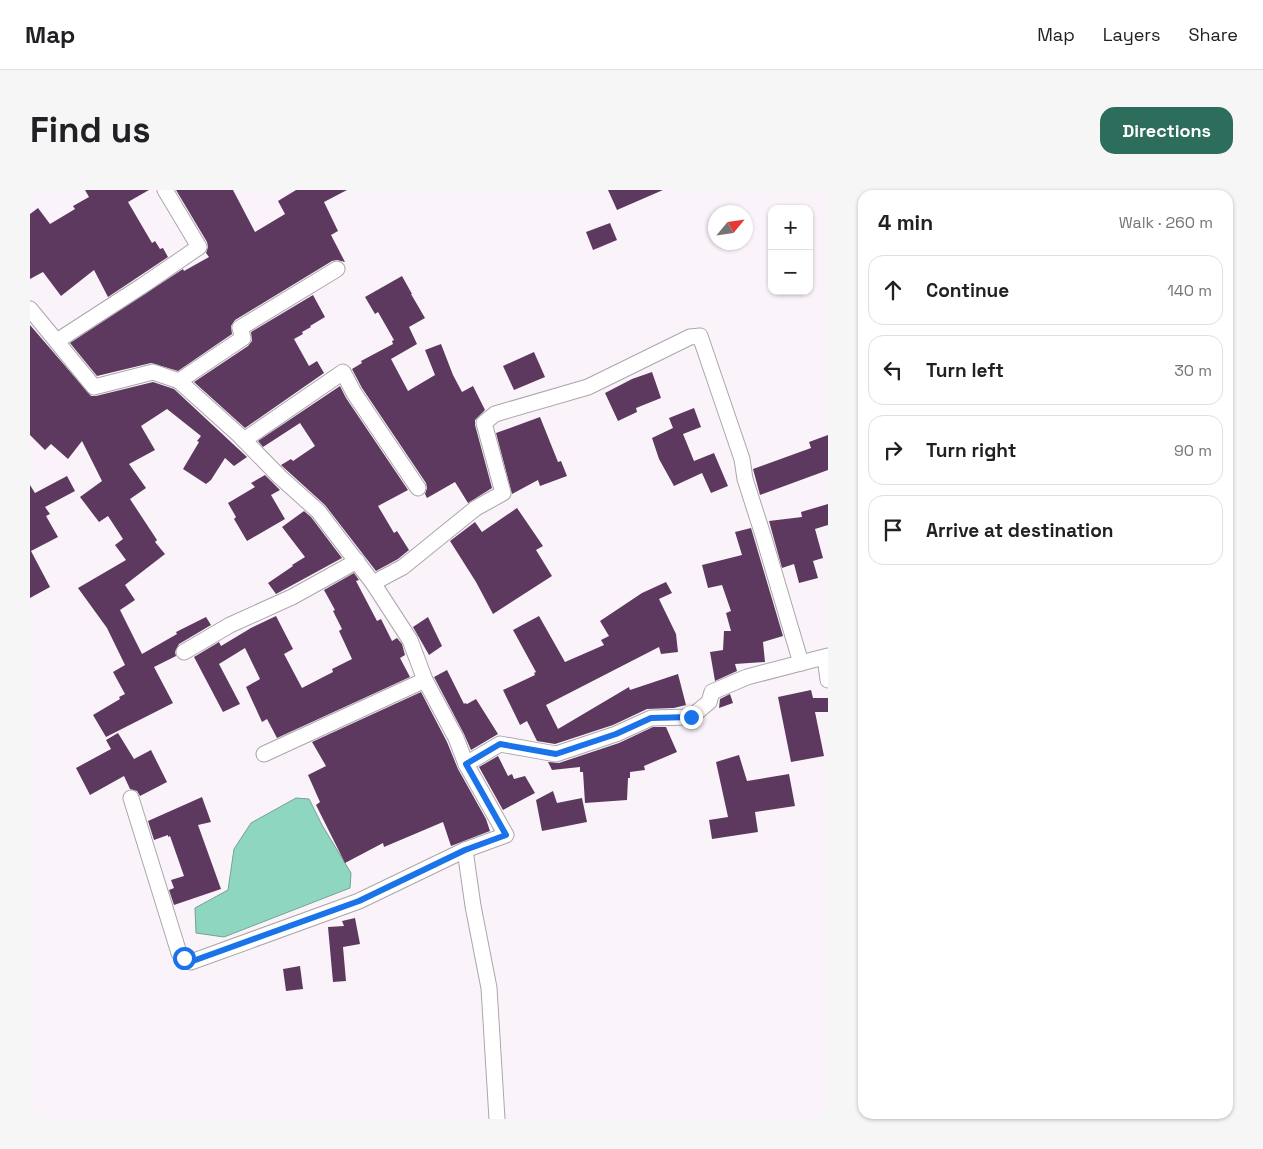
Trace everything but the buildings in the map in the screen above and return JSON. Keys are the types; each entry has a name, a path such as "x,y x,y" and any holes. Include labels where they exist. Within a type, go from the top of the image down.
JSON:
{"street":[{"path":"57,341 199,247 165,190"},
{"path":"179,381 243,338 240,328 337,269"},
{"path":"30,308 94,387 153,372 179,381 318,511 373,583 410,640 425,680 456,738 466,764 506,835 465,850 359,901 190,962 179,953 131,798"},
{"path":"373,583 403,567 476,508 503,493 484,423 495,414 588,387 690,337 700,336 742,459 745,479 801,663"},
{"path":"244,440 343,372 354,393 418,488"},
{"path":"184,652 230,625 292,597 357,561"},
{"path":"466,764 500,744 556,754 616,734 651,718 691,717 708,702 712,692 747,677 826,656 828,680"},
{"path":"264,754 425,680"},
{"path":"465,850 473,906 489,988 497,1119"}],"shaded area":[{"path":"296,798 309,799 322,825 351,873 350,888 224,937 196,933 195,908 228,890 234,849 251,823"}],"route":[{"path":"184,958 190,962 359,901 465,850 506,835 466,764 500,744 556,754 590,744 651,718 691,717"}]}
